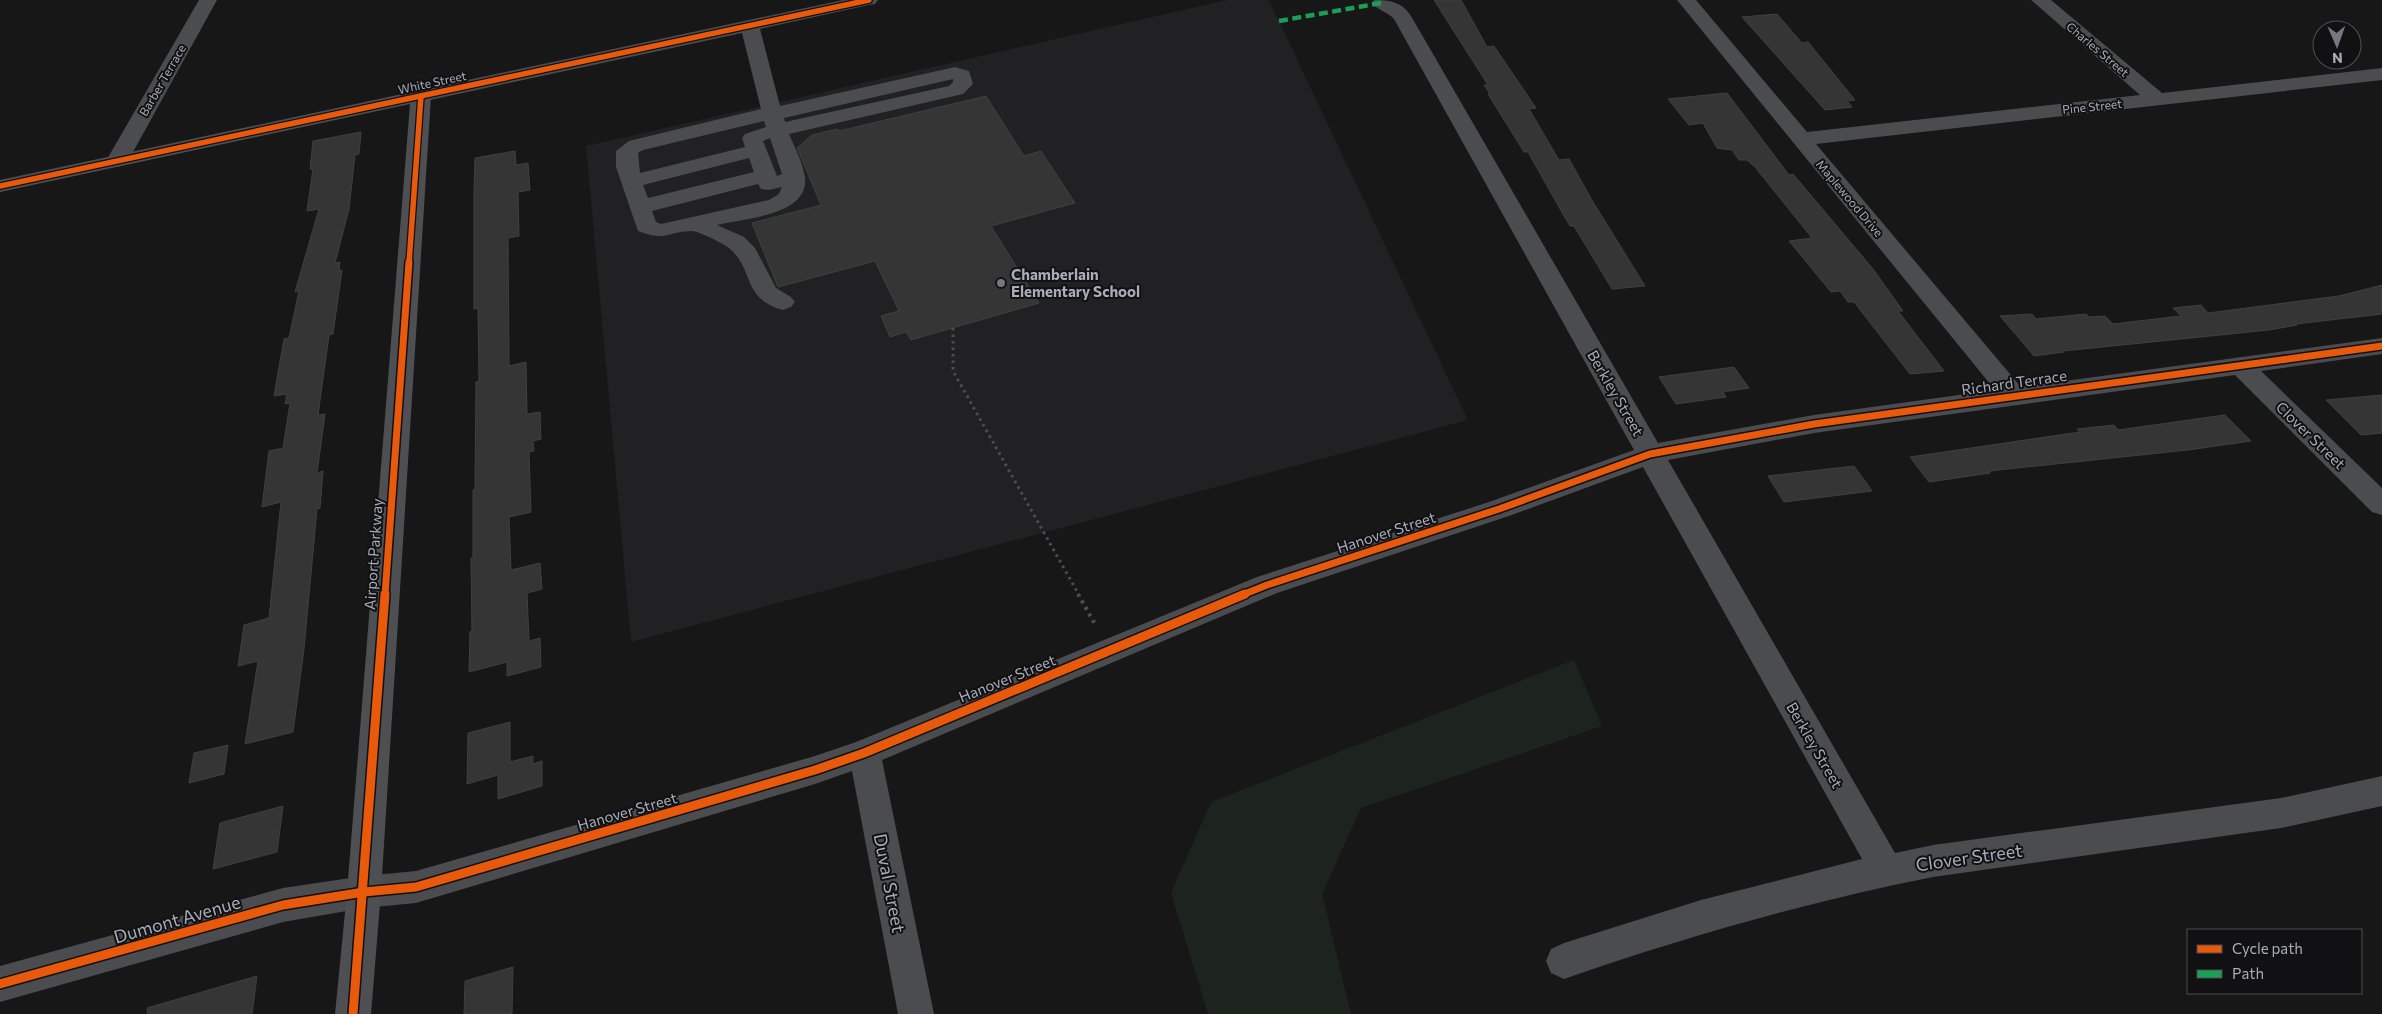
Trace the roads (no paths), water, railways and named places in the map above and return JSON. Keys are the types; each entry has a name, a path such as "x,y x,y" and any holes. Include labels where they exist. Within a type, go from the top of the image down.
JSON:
{"main road":[{"name":"White Street","path":"0,186 420,96"},
{"name":"Airport Parkway","path":"353,1014 364,892 420,96"}],"street":[{"name":"Barber Terrace","path":"117,161 208,0"},
{"name":"Maplewood Drive","path":"1686,0 2014,396"},
{"name":"Charles Street","path":"2040,0 2157,98"},
{"name":"White Street","path":"420,96 857,1"},
{"name":"Berkley Street","path":"1381,3 1395,9 1402,16 1886,870"},
{"path":"750,25 775,122 794,178 792,192 788,200 776,205 659,231 646,226 627,167 626,151 636,145 775,122 956,90 963,84 962,75 955,73 790,110 775,122 752,138 769,184 794,178"},
{"name":"Pine Street","path":"1802,139 2382,74"},
{"path":"632,181 756,150"},
{"path":"640,207 766,176"},
{"path":"694,223 736,242 747,253 767,293 782,302"},
{"name":"Richard Terrace","path":"1650,454 1814,424 2382,346"},
{"name":"Clover Street","path":"2240,365 2382,505"},
{"name":"Hanover Street","path":"364,892 416,887 815,770 864,752 1267,585 1500,510 1650,454"},
{"name":"Duval Street","path":"864,752 916,1014"},
{"name":"Clover Street","path":"1564,961 1640,934 1835,881 1886,870 1933,861 2264,816 2382,791"},
{"name":"Dumont Avenue","path":"0,984 283,906 364,892"}],"place":[{"name":"Chamberlain Elementary School","path":"1001,283"}]}
